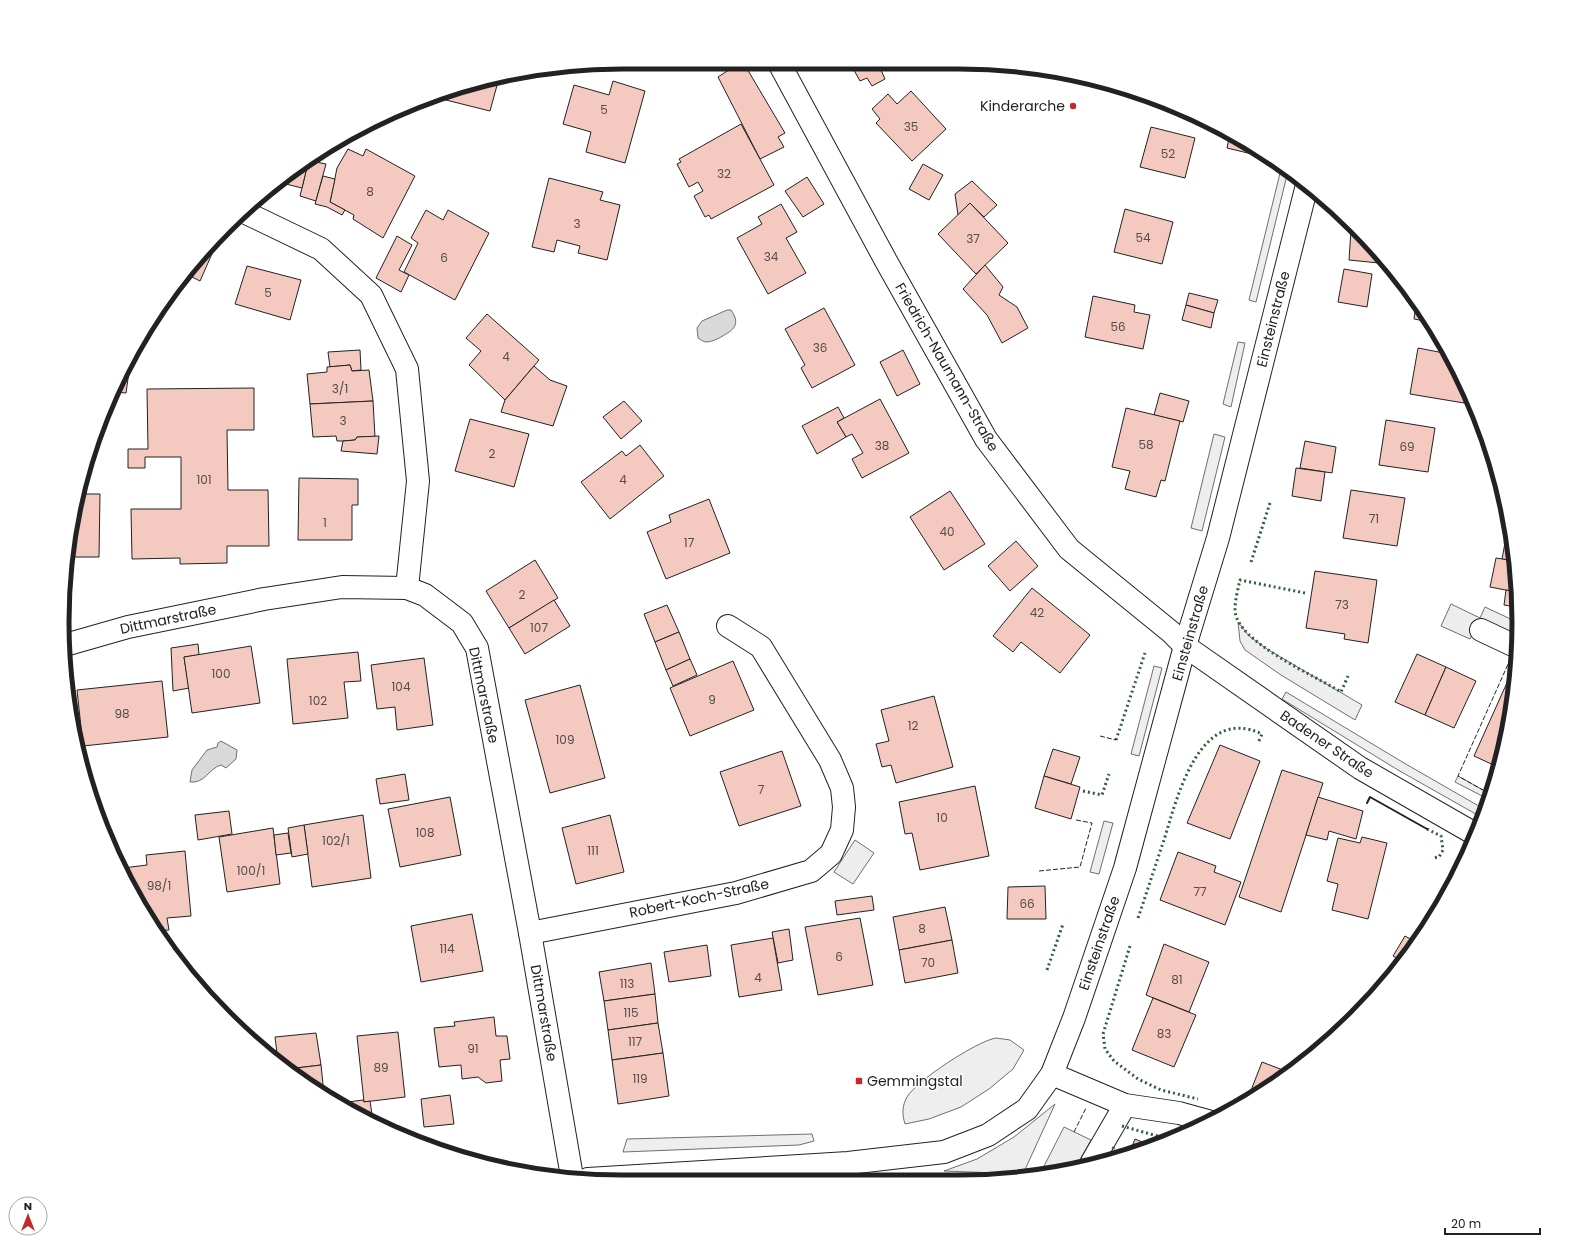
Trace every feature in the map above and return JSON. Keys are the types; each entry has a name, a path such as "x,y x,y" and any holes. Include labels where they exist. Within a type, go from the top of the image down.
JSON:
{"street":[{"name":"Friedrich-Naumann-Straße","path":"783,69 886,261 986,439 1069,549 1171,632 1185,646"},
{"name":"Einsteinstraße","path":"653,1175 848,1163 944,1152 988,1135 1027,1109 1052,1074 1074,1018 1125,868 1185,646 1222,521 1306,191"},
{"path":"249,214 321,249 371,295 407,369 418,481 407,588"},
{"name":"Dittmarstraße","path":"70,644 128,627 264,599 342,587 407,588 426,595 462,623 477,648 530,933 571,1172"},
{"name":"Robert-Koch-Straße","path":"530,933 736,893 811,871 831,854 842,830 844,807 842,788 830,760 761,647 728,626"},
{"path":"1481,630 1511,644"},
{"name":"Badener Straße","path":"1185,646 1360,768 1471,832"},
{"path":"1052,1074 1125,1105 1179,1113 1201,1119"},
{"path":"1094,1158 1125,1105"}],"shaded area":[{"path":"1280,172 1287,176 1256,302 1249,300"},
{"path":"727,310 731,310 734,315 736,323 733,329 710,342 702,341 698,338 697,328 702,321"},
{"path":"1238,342 1245,343 1231,407 1223,404"},
{"path":"1214,434 1225,437 1202,531 1191,528"},
{"path":"1451,604 1480,618 1470,639 1441,626"},
{"path":"1485,607 1512,620 1512,633 1480,618"},
{"path":"1238,622 1249,636 1267,649 1362,705 1355,720 1281,675 1245,650 1240,641"},
{"path":"1154,666 1162,668 1139,756 1131,754"},
{"path":"1286,692 1480,807 1477,815 1398,770 1282,699"},
{"path":"221,741 237,750 236,759 226,768 221,765 213,769 199,781 190,782 192,770 207,750 217,747 218,743"},
{"path":"1458,776 1485,791 1484,797 1455,782"},
{"path":"1104,821 1113,823 1099,874 1090,872"},
{"path":"855,840 874,853 853,884 834,872"},
{"path":"996,1038 1010,1040 1024,1050 1013,1069 989,1089 961,1107 929,1119 905,1124 903,1107 905,1100 922,1081 975,1046"},
{"path":"1055,1104 1024,1171 1002,1173 944,1171 977,1159 1014,1137"},
{"path":"1064,1127 1091,1140 1079,1161 1043,1168"},
{"path":"812,1134 814,1141 799,1145 623,1152 627,1139"}],"building":[{"path":"730,69 747,69 785,133 778,137 784,147 760,159 718,77"},
{"path":"853,69 883,69 881,70 885,79 872,86 867,78 860,81"},
{"path":"613,81 645,91 625,163 586,152 591,132 563,124 574,85 609,95"},
{"path":"497,84 490,111 442,99"},
{"path":"911,91 946,129 912,161 876,123 880,119 872,109 888,94 897,104"},
{"path":"741,124 774,185 711,219 709,215 705,217 694,196 703,191 698,182 689,187 677,164 681,162 679,159"},
{"path":"1151,127 1195,138 1185,178 1140,167"},
{"path":"1229,139 1254,155 1227,148"},
{"path":"348,149 363,156 366,149 415,176 383,238 353,219 354,215 330,202 337,168"},
{"path":"315,162 326,164 316,201 300,196 307,168"},
{"path":"923,164 943,175 929,200 909,189"},
{"path":"307,168 302,188 284,184"},
{"path":"323,176 335,179 330,202 345,210 342,215 327,207 315,204"},
{"path":"807,177 824,204 803,217 785,191"},
{"path":"549,178 603,192 600,200 620,205 607,260 578,253 580,246 557,240 554,252 532,247"},
{"path":"972,181 997,205 984,217 970,203 958,215 955,194"},
{"path":"970,203 1008,243 976,274 938,234"},
{"path":"781,204 797,232 786,238 806,273 768,294 737,238 762,224 758,217"},
{"path":"1125,209 1173,222 1162,264 1114,252"},
{"path":"426,210 443,220 448,210 489,233 455,300 404,272 418,243 411,238"},
{"path":"1351,232 1379,262 1379,263 1349,260"},
{"path":"397,236 412,245 399,270 409,275 401,292 376,278"},
{"path":"215,248 200,281 190,276"},
{"path":"985,265 1003,287 999,295 1017,307 1028,328 1002,343 987,315 963,289"},
{"path":"247,266 301,280 290,320 235,304"},
{"path":"1344,269 1372,274 1367,307 1338,302"},
{"path":"1189,293 1218,300 1214,313 1186,305"},
{"path":"1093,296 1135,305 1134,312 1150,315 1143,349 1085,337"},
{"path":"1186,305 1214,313 1211,328 1182,320"},
{"path":"824,308 855,365 812,388 801,368 805,365 785,329"},
{"path":"1415,310 1422,321 1414,319"},
{"path":"487,314 539,360 505,400 469,365 481,351 466,338"},
{"path":"1418,348 1442,353 1465,398 1464,403 1410,394"},
{"path":"360,350 361,370 352,371 350,365 330,367 328,352"},
{"path":"903,350 920,384 897,396 880,362"},
{"path":"350,365 352,371 369,370 373,401 310,404 307,374 327,372 327,367"},
{"path":"534,366 550,380 567,386 553,426 501,412 505,400"},
{"path":"129,371 126,393 119,392"},
{"path":"254,388 254,430 227,430 228,490 268,490 269,546 227,546 227,563 180,564 180,558 132,559 131,509 181,509 181,457 145,457 145,468 128,468 128,449 148,449 147,389"},
{"path":"1160,393 1189,401 1183,422 1154,415"},
{"path":"880,399 909,453 862,478 852,459 863,453 852,434 846,437 837,422"},
{"path":"373,401 375,437 357,437 355,440 337,441 336,436 313,437 310,404"},
{"path":"624,401 642,421 621,439 603,417"},
{"path":"838,407 844,418 837,422 846,437 817,454 802,426"},
{"path":"1126,408 1180,421 1165,481 1161,480 1156,497 1125,489 1130,471 1112,467"},
{"path":"470,419 529,434 514,487 455,471"},
{"path":"1386,420 1435,428 1428,472 1379,465"},
{"path":"379,436 377,454 341,451 343,441 355,440 357,437"},
{"path":"1305,441 1336,447 1332,473 1300,468"},
{"path":"640,445 664,476 610,519 581,482 622,451 626,456"},
{"path":"1296,468 1325,472 1321,501 1292,496"},
{"path":"299,478 358,479 358,505 352,505 352,540 298,540"},
{"path":"1351,490 1405,498 1397,546 1343,538"},
{"path":"950,491 985,544 944,570 910,517"},
{"path":"85,494 100,494 99,557 73,557"},
{"path":"709,499 730,553 666,579 647,532 671,522 669,515"},
{"path":"1016,541 1038,566 1010,591 988,566"},
{"path":"1505,541 1508,560 1502,559"},
{"path":"1496,558 1508,560 1511,591 1490,587"},
{"path":"535,560 558,598 509,628 486,591"},
{"path":"1315,571 1377,580 1368,643 1344,639 1345,634 1306,628"},
{"path":"1032,588 1090,635 1060,673 1021,642 1013,652 993,636"},
{"path":"1506,590 1511,591 1512,606 1504,605"},
{"path":"554,600 570,626 525,654 509,628"},
{"path":"667,605 679,632 655,642 644,614"},
{"path":"679,632 690,659 666,670 655,642"},
{"path":"198,644 199,655 184,657 189,688 173,691 171,648"},
{"path":"251,646 260,703 192,713 184,657"},
{"path":"358,652 361,681 344,682 348,718 293,724 287,659"},
{"path":"1417,654 1446,667 1425,715 1395,702"},
{"path":"424,658 433,725 397,730 395,707 377,709 371,665"},
{"path":"690,659 697,675 673,686 666,670"},
{"path":"733,661 754,710 690,736 670,688"},
{"path":"1446,667 1476,681 1454,728 1425,715"},
{"path":"1509,679 1501,730 1493,765 1474,756"},
{"path":"162,681 168,737 84,746 77,690"},
{"path":"580,685 605,778 550,793 525,700"},
{"path":"934,696 953,767 896,783 891,765 882,767 876,744 889,741 881,710"},
{"path":"1220,745 1260,761 1230,839 1187,823"},
{"path":"1053,749 1080,757 1071,784 1044,776"},
{"path":"782,751 801,806 739,826 720,772"},
{"path":"1282,770 1323,783 1281,912 1239,897"},
{"path":"405,774 409,800 380,804 376,779"},
{"path":"1044,776 1080,787 1071,819 1035,808"},
{"path":"975,786 989,856 920,870 912,833 905,834 899,802"},
{"path":"450,797 461,855 400,867 388,809"},
{"path":"1318,797 1363,811 1356,839 1329,831 1327,840 1306,835"},
{"path":"229,811 232,834 198,840 195,815"},
{"path":"363,815 371,878 312,887 304,825"},
{"path":"610,815 624,872 576,884 562,828"},
{"path":"304,825 308,854 292,857 288,828"},
{"path":"273,828 280,884 227,892 219,837"},
{"path":"288,833 291,853 276,855 274,835"},
{"path":"1362,837 1387,843 1368,919 1332,910 1338,884 1327,881 1338,838 1360,843"},
{"path":"185,851 191,916 167,918 169,930 163,931 162,929 126,868 147,865 146,855"},
{"path":"1178,852 1216,866 1214,872 1241,882 1225,925 1160,900"},
{"path":"1045,886 1046,919 1007,919 1008,887"},
{"path":"872,896 874,910 837,915 835,901"},
{"path":"945,907 952,940 899,950 893,917"},
{"path":"472,914 483,971 421,982 411,926"},
{"path":"860,918 873,985 818,995 805,927"},
{"path":"789,929 793,960 778,963 772,932"},
{"path":"1405,936 1412,940 1398,959 1393,956"},
{"path":"773,938 782,990 739,997 731,945"},
{"path":"952,940 958,973 905,983 899,950"},
{"path":"1164,944 1209,962 1189,1012 1146,995"},
{"path":"707,945 711,976 669,982 664,952"},
{"path":"651,963 655,994 604,1001 599,972"},
{"path":"655,994 658,1023 608,1030 604,1001"},
{"path":"1153,998 1196,1015 1174,1067 1132,1050"},
{"path":"494,1017 496,1036 507,1036 510,1059 500,1060 502,1081 486,1083 478,1077 462,1079 461,1065 439,1067 434,1028 455,1026 454,1022"},
{"path":"658,1023 663,1053 612,1060 608,1030"},
{"path":"398,1032 405,1097 364,1102 357,1036"},
{"path":"316,1033 321,1065 295,1068 277,1055 275,1037"},
{"path":"663,1053 669,1096 618,1104 612,1060"},
{"path":"1262,1062 1283,1070 1266,1082 1250,1092"},
{"path":"321,1065 323,1087 315,1082 295,1068"},
{"path":"450,1095 454,1124 424,1127 421,1099"},
{"path":"363,1100 364,1102 370,1101 372,1115 347,1102"},
{"path":"1135,1139 1145,1143 1137,1146 1132,1148"}],"hedge":[{"path":"1251,562 1270,503"},
{"path":"1305,593 1240,580 1235,610 1239,622 1248,634 1262,646 1341,692 1348,676"},
{"path":"1116,740 1145,653"},
{"path":"1138,918 1176,802 1184,780 1194,760 1207,743 1222,732 1240,728 1262,734 1258,743"},
{"path":"1083,791 1102,795 1109,774"},
{"path":"1427,829 1441,836 1443,850 1439,857 1433,858"},
{"path":"1047,970 1063,924"},
{"path":"1130,946 1103,1034 1105,1049 1114,1061 1138,1079 1161,1090 1198,1099"},
{"path":"1122,1126 1161,1137"},
{"path":"1111,1153 1115,1144"}],"fence":[{"path":"1485,791 1458,776 1509,662 1510,663"},
{"path":"1100,736 1116,740"},
{"path":"1039,871 1080,867 1092,823 1076,820"},
{"path":"1074,1132 1086,1108"}],"wall":[{"path":"1367,803 1370,797 1427,829"}],"place":[{"name":"Kinderarche","path":"1073,106"},
{"name":"Gemmingstal","path":"859,1081"}]}
